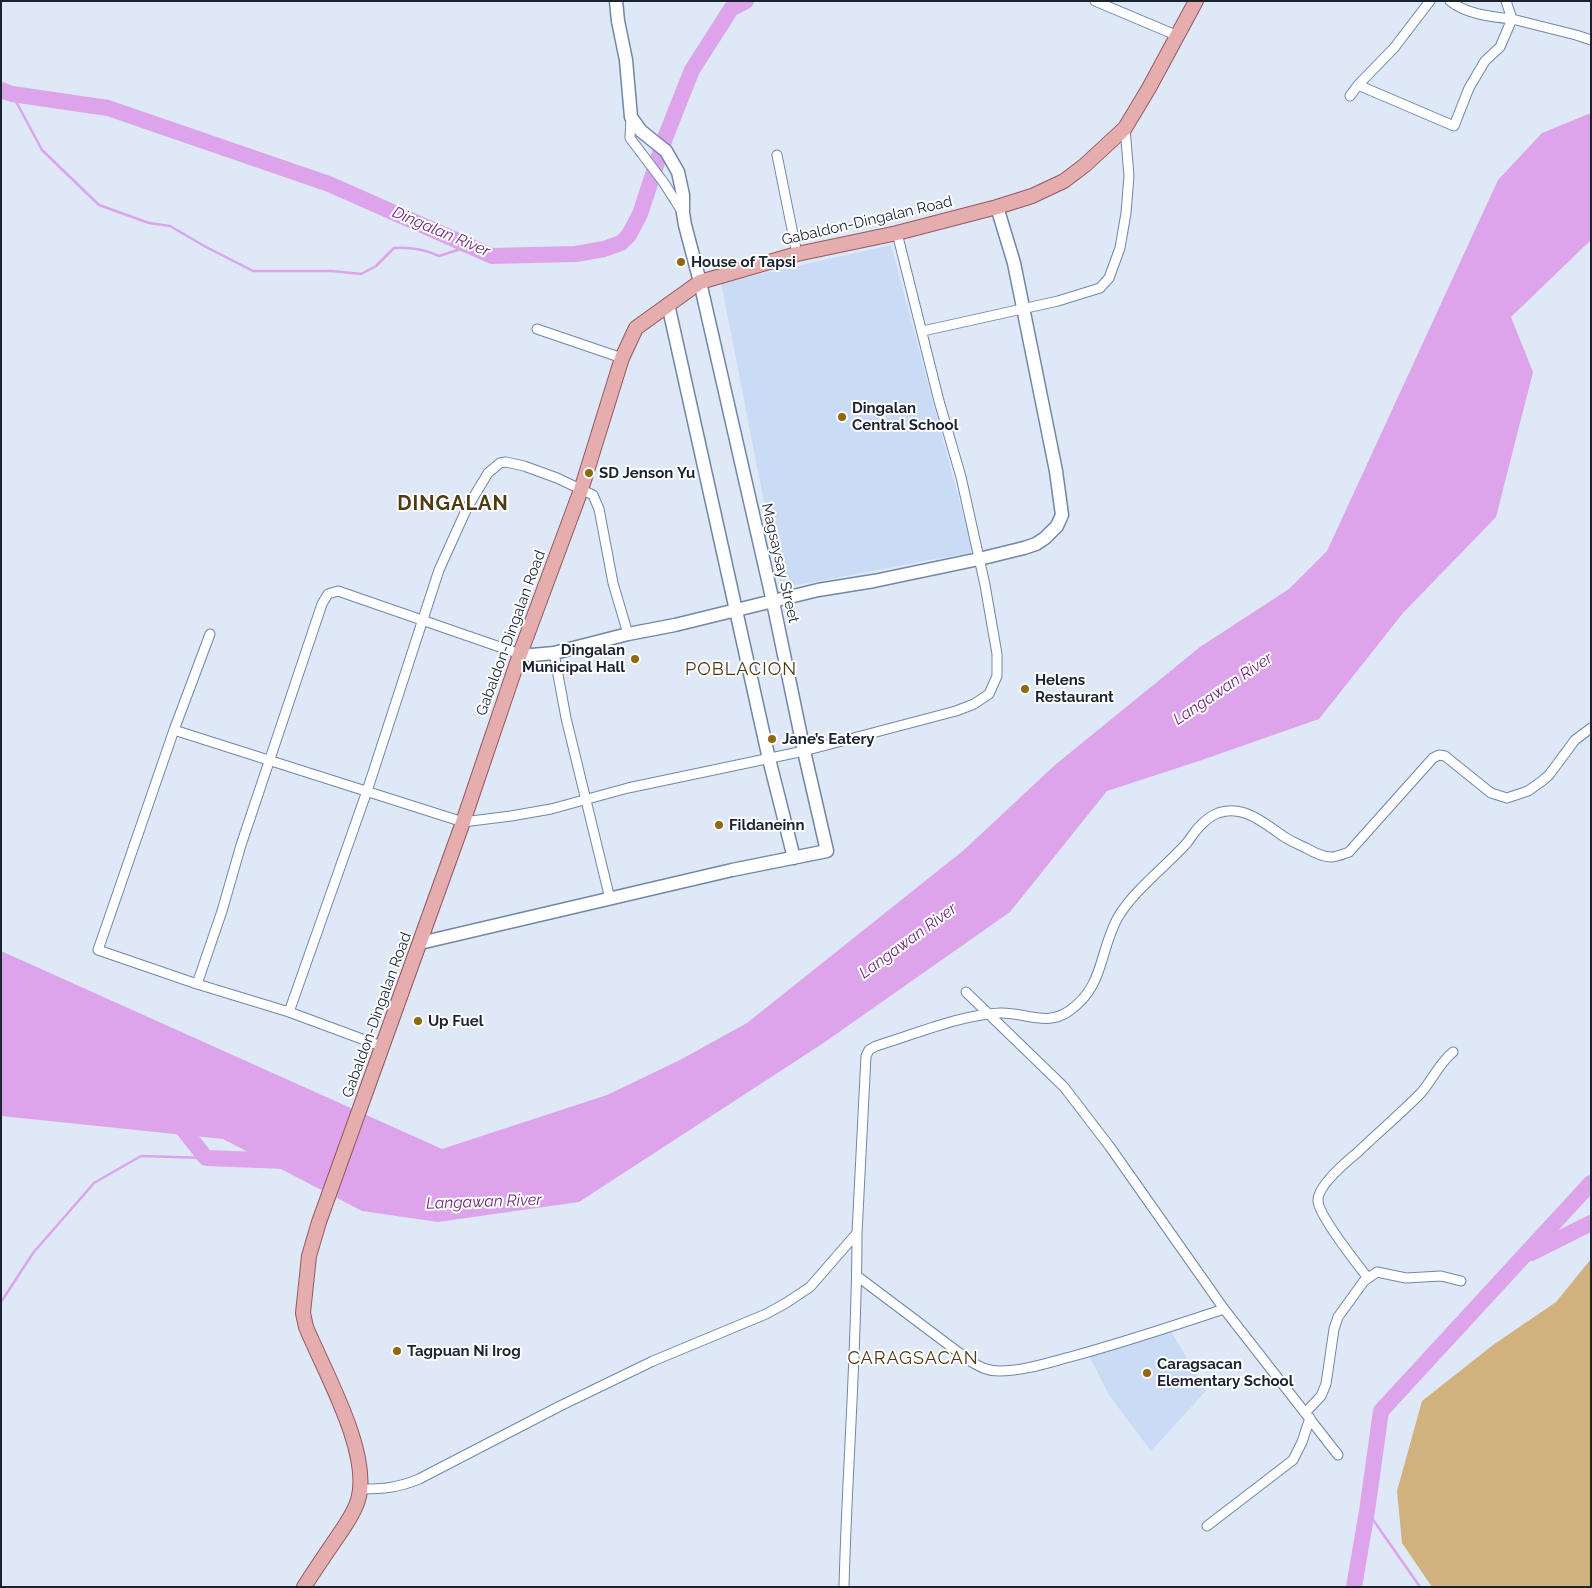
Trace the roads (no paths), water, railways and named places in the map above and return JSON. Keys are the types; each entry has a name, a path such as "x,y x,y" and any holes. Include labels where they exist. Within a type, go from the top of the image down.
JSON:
{"main road":[{"name":"Gabaldon-Dingalan Road","path":"304,1587 354,1511 361,1489 361,1471 358,1455 347,1423 306,1327 303,1313 309,1256 319,1222 463,822 520,654 581,490 622,358 636,328 700,282 797,254 898,233 997,207 1032,196 1064,181 1125,128 1196,1"}],"street":[{"path":"616,1 618,22 626,60 631,117 630,138 664,183 683,213"},
{"path":"1096,1 1178,36"},
{"path":"1350,96 1358,85 1394,48 1430,1"},
{"path":"1450,1 1456,6 1492,16 1512,19 1591,40"},
{"path":"1358,85 1454,126 1469,88 1485,61 1500,47 1512,19 1506,1"},
{"name":"Magsaysay Street","path":"631,117 650,139 666,151 678,172 683,195 683,213 773,602 827,851 794,858"},
{"path":"922,331 1058,301 1100,288 1109,278 1120,248 1126,213 1129,176 1125,128"},
{"path":"776,155 797,254"},
{"path":"197,984 222,911 241,845 322,604 328,594 338,590 520,654 532,655 554,652 818,590 874,581 979,559 1036,544 1045,538 1057,526 1062,515 1056,471 1014,263 997,207"},
{"path":"174,730 463,822 551,809 628,788 804,751 956,711 974,704 989,694 997,676 997,654 979,559 961,477 939,401 898,233"},
{"path":"420,943 732,870 794,858 769,759 668,304"},
{"path":"537,329 622,358"},
{"path":"289,1012 367,791 439,570 467,508 488,472 500,463 506,462 524,466 557,478 593,495 599,509 613,583 628,634"},
{"path":"210,634 174,730 98,950 197,984 289,1012 381,1046"},
{"path":"554,652 566,718 610,899"},
{"path":"844,1587 857,1276 857,1233 866,1056 869,1050 948,1022 987,1014 1003,1013 1048,1019 1057,1018 1068,1012 1080,1003 1091,989 1099,973 1117,920 1128,903 1187,843 1202,824 1218,814 1235,811 1259,819 1284,837 1314,852 1328,857 1338,856 1349,852 1433,758 1439,755 1445,756 1491,793 1507,798 1528,791 1542,781 1549,775 1575,740 1591,728"},
{"path":"966,992 1064,1087 1110,1148 1224,1309 1338,1455"},
{"path":"1368,1278 1339,1239 1320,1208 1318,1195 1342,1167 1421,1093 1446,1058 1453,1052"},
{"path":"361,1489 400,1487 419,1479 560,1406 653,1361 766,1314 810,1287 857,1233"},
{"path":"1207,1526 1293,1460 1302,1442 1307,1415 1321,1396 1326,1384 1335,1323 1346,1304 1368,1278 1377,1272 1406,1278 1441,1276 1461,1281"},
{"path":"857,1276 970,1361 981,1368 992,1370 1018,1369 1045,1363 1224,1309"}],"water":[{"path":"1591,113 1591,240 1511,317 1533,372 1496,517 1403,613 1319,719 1107,791 1010,912 822,1044 579,1202 438,1222 362,1211 223,1139 1,1116 1,951 442,1149 607,1095 680,1060 747,1023 964,850 1055,765 1200,647 1289,589 1327,551 1498,180 1542,133"}],"waterway":[{"name":"Dingalan River","path":"1,90 12,94 108,108 329,184 492,256 576,254 604,249 621,243 629,235 640,214 665,138 692,70 731,9 746,1"},
{"path":"12,94 42,150 99,205 149,223 170,226 253,271 332,271 361,274 376,266 394,248 417,249 439,256 470,246"},
{"name":"Langawan River","path":"175,1119 206,1158 286,1161"},
{"path":"1,1302 33,1253 94,1183 141,1156 206,1158"},
{"path":"1354,1587 1381,1411 1591,1183"},
{"path":"1531,1253 1591,1223"},
{"path":"1367,1511 1420,1587"}],"place":[{"name":"House of Tapsi","path":"681,262"},
{"name":"Dingalan Central School","path":"842,417"},
{"name":"SD Jenson Yu","path":"589,473"},
{"name":"Dingalan Municipal Hall","path":"635,659"},
{"name":"Helens Restaurant","path":"1025,689"},
{"name":"Jane’s Eatery","path":"772,739"},
{"name":"Fildaneinn","path":"719,825"},
{"name":"Up Fuel","path":"418,1021"},
{"name":"Tagpuan Ni Irog","path":"397,1351"},
{"name":"Caragsacan Elementary School","path":"1147,1373"}],"district":[{"name":"DINGALAN","path":"453,504"},
{"name":"POBLACION","path":"741,670"},
{"name":"CARAGSACAN","path":"913,1359"}]}
